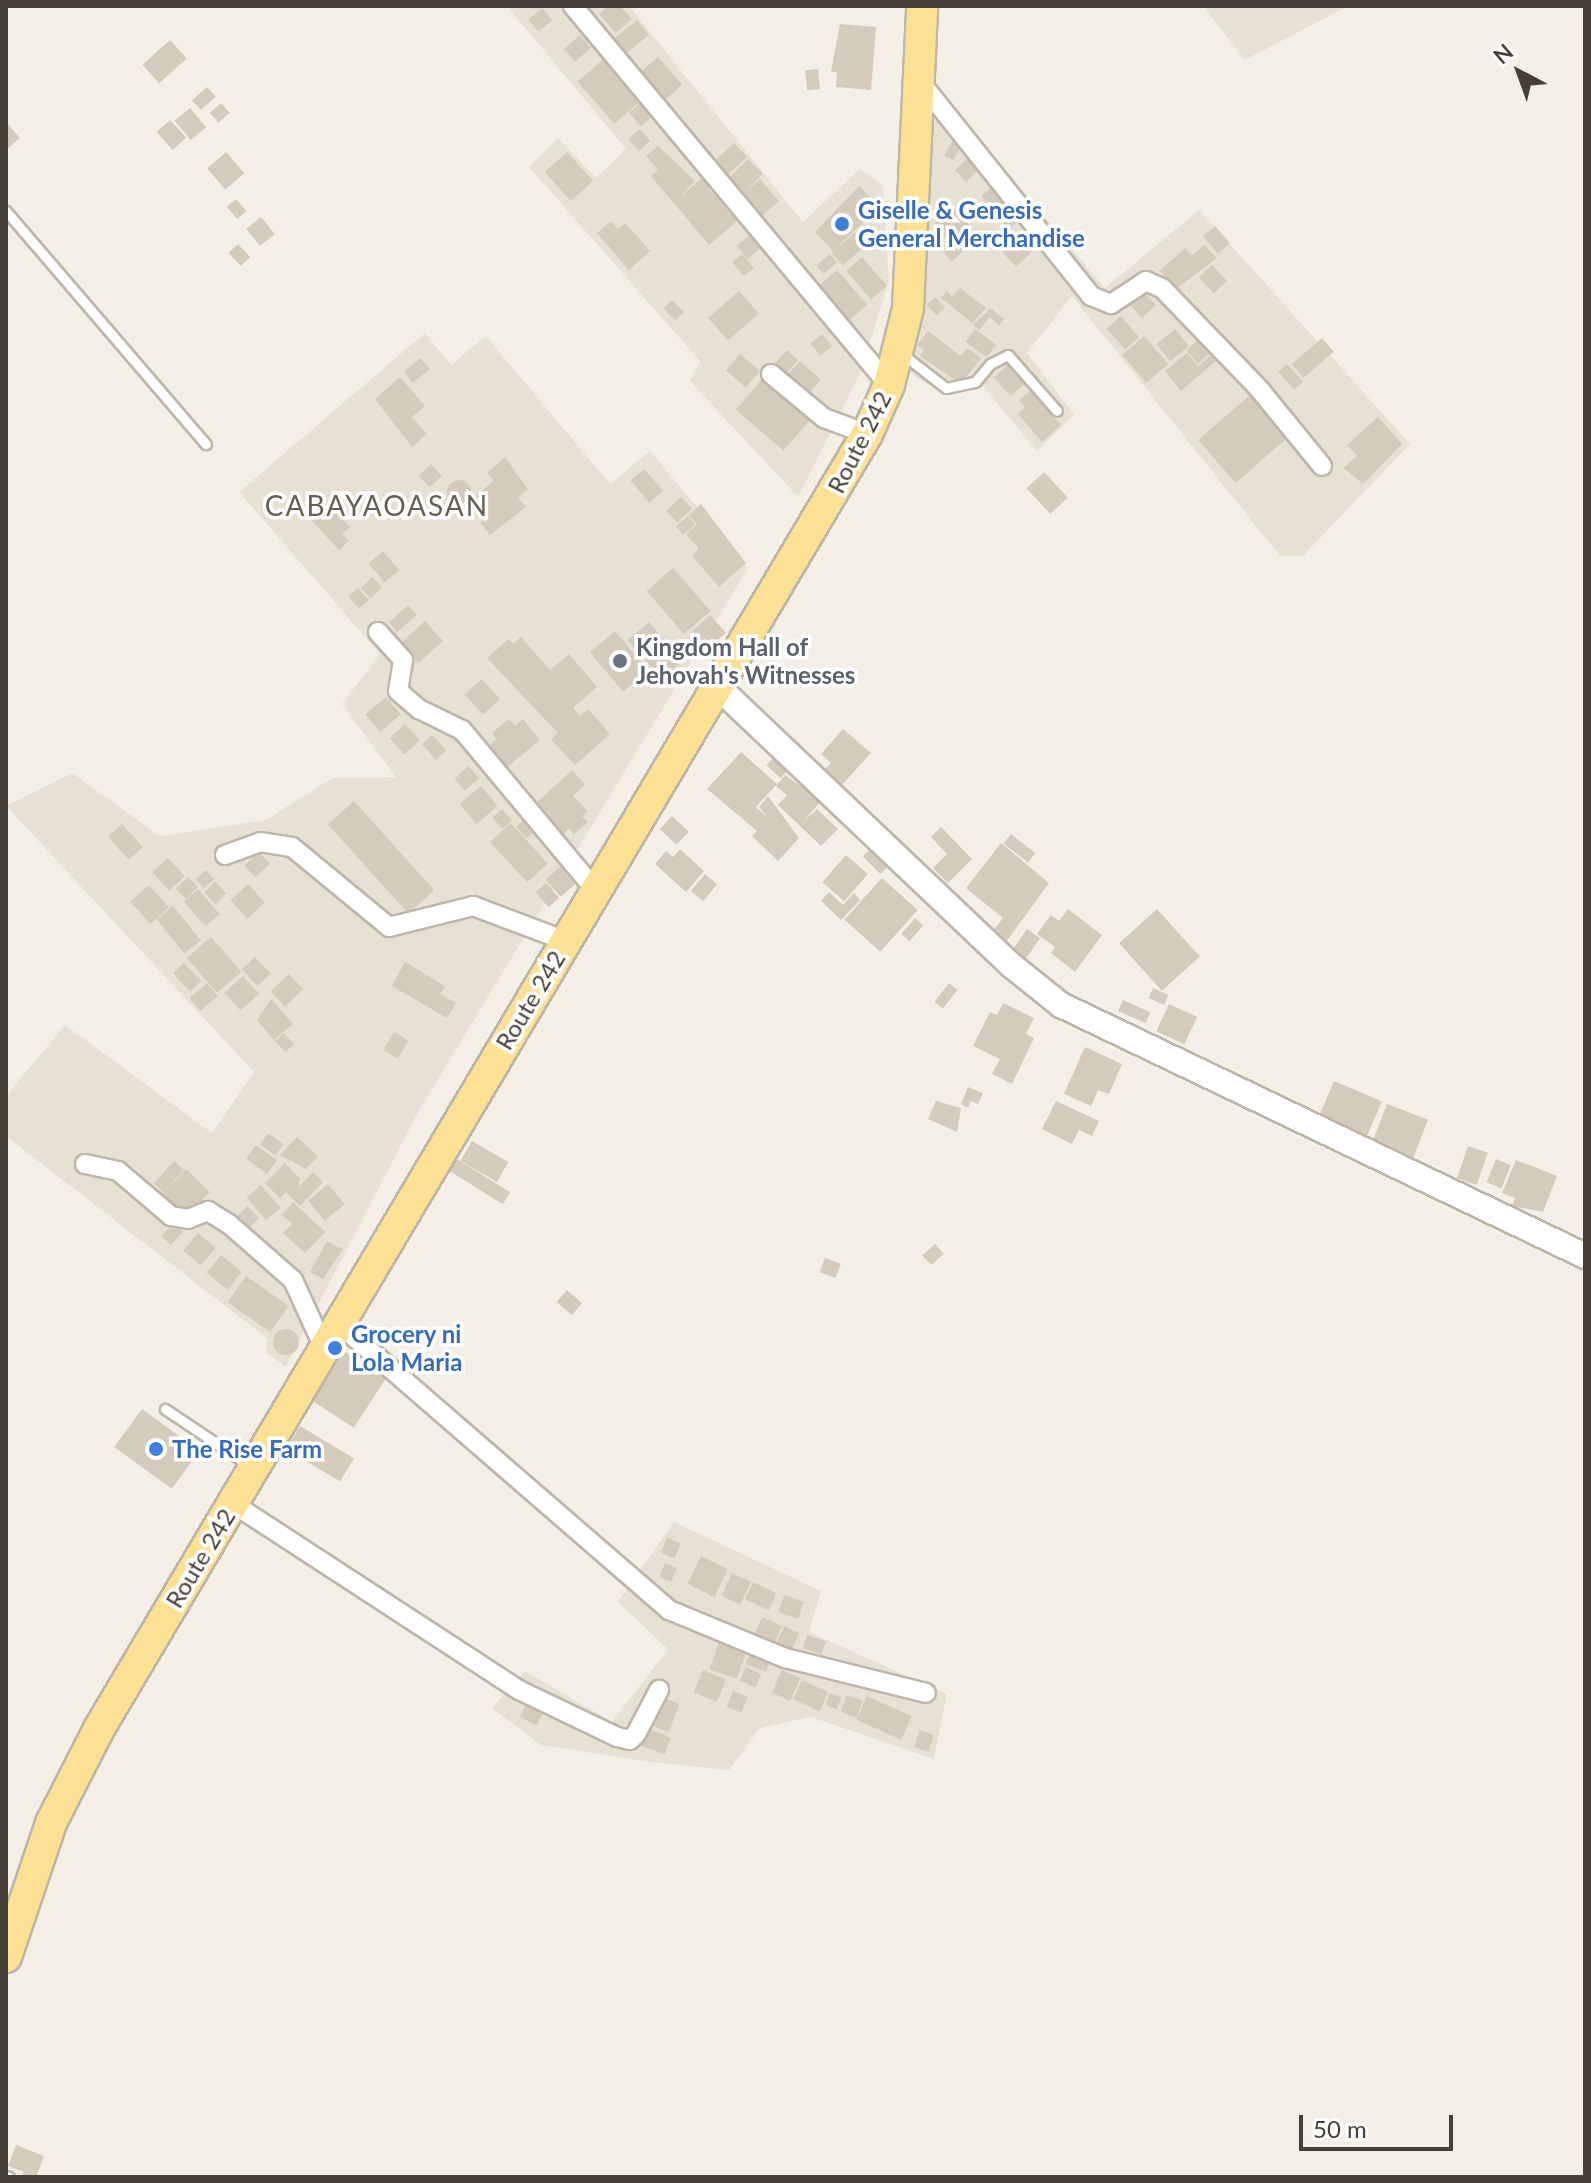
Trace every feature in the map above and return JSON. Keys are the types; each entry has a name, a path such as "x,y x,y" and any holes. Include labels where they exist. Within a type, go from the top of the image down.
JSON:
{"main road":[{"name":"Route 242","path":"6,1957 31,1876 75,1772 332,1336 427,1168 562,948 867,434 889,385 899,351 912,267 922,6"}],"street":[{"path":"573,6 889,385"},
{"path":"918,79 1091,296 1111,304 1146,281 1162,288 1260,390 1322,466"},
{"path":"771,374 824,418 867,434"},
{"path":"378,632 403,660 398,691 419,709 462,730 596,891"},
{"path":"718,687 1011,965 1061,1005 1585,1256"},
{"path":"225,855 260,842 292,847 389,927 473,906 562,948"},
{"path":"85,1164 118,1171 171,1216 188,1219 208,1211 229,1224 293,1280 332,1336 669,1610 739,1635 785,1658 926,1693"},
{"path":"232,1503 519,1690 617,1737 630,1740 636,1734 659,1690"}],"lane":[{"path":"6,211 206,444"},
{"path":"899,351 946,388 975,382 990,364 1008,355 1057,411"},
{"path":"165,1409 253,1468"}],"shaded area":[{"path":"507,6 629,6 803,222 860,169 883,186 889,281 860,374 798,497 690,381 700,361 529,167 558,138 596,178 626,149"},
{"path":"1203,6 1348,6 1245,60"},
{"path":"939,92 1105,288 1199,210 1410,444 1303,556 1280,556 1072,296 1027,353 1074,415 1037,451 983,386 941,393 904,369"},
{"path":"425,333 451,365 486,336 610,484 650,451 748,568 417,1114 286,1367 266,1352 268,1339 6,1136 6,1096 65,1025 212,1133 254,1072 6,806 72,773 160,836 266,820 332,778 396,777 342,704 380,654 239,492"},
{"path":"674,1522 821,1591 809,1632 947,1694 934,1759 811,1717 760,1728 729,1770 650,1762 541,1745 492,1708 525,1671 612,1722 668,1649 618,1602"}],"building":[{"path":"608,6 620,6 632,19 616,33 599,14"},
{"path":"542,8 552,20 538,32 528,20"},
{"path":"637,20 649,35 624,55 612,40"},
{"path":"840,24 876,27 871,90 836,87 837,72 831,72"},
{"path":"580,35 591,48 575,62 564,48"},
{"path":"170,40 187,59 159,83 143,65"},
{"path":"607,56 644,98 614,124 578,82"},
{"path":"658,57 682,85 665,100 641,72"},
{"path":"818,69 820,89 807,90 805,70"},
{"path":"207,87 216,97 201,110 192,100"},
{"path":"645,99 657,113 641,126 629,113"},
{"path":"221,103 230,113 219,123 210,113"},
{"path":"190,108 206,127 191,140 175,121"},
{"path":"170,120 186,138 173,150 157,132"},
{"path":"6,122 20,138 6,150"},
{"path":"640,129 650,141 639,151 629,139"},
{"path":"953,140 962,145 953,161 944,156"},
{"path":"734,143 747,157 725,177 712,163"},
{"path":"658,146 695,181 679,198 708,173 716,183 709,189 737,221 709,245 651,176 658,170 646,156"},
{"path":"226,152 244,173 226,190 207,168"},
{"path":"567,152 593,181 571,201 545,172"},
{"path":"969,157 980,169 966,182 955,170"},
{"path":"748,159 763,174 742,195 727,180"},
{"path":"760,179 779,201 759,219 740,197"},
{"name":"Giselle & Genesis General Merchandise","path":"859,186 870,197 860,207 870,216 833,251 815,232"},
{"path":"991,188 1018,221 1008,230 981,196"},
{"path":"236,199 246,211 237,219 227,207"},
{"path":"953,207 970,226 950,244 933,225"},
{"path":"261,217 275,234 260,246 246,229"},
{"path":"611,221 618,229 625,223 650,251 629,270 597,233"},
{"path":"863,226 874,239 843,265 832,252"},
{"path":"1215,226 1230,243 1218,254 1203,236"},
{"path":"970,229 978,238 952,261 944,252"},
{"path":"752,233 763,246 748,259 737,246"},
{"path":"1018,237 1032,251 1017,267 1002,253"},
{"path":"238,244 250,257 241,266 228,253"},
{"path":"1204,245 1217,258 1176,289 1160,271 1185,248 1192,256"},
{"path":"742,254 754,268 744,276 732,263"},
{"path":"830,254 837,262 824,274 816,266"},
{"path":"862,257 887,286 871,299 846,271"},
{"path":"1212,265 1227,281 1214,293 1199,277"},
{"path":"837,270 867,305 848,322 817,287"},
{"path":"960,288 986,308 972,323 941,298 947,291 952,297"},
{"path":"739,291 759,314 728,341 708,318"},
{"path":"1143,291 1156,305 1142,318 1129,304"},
{"path":"935,297 945,307 936,315 927,305"},
{"path":"672,300 684,312 676,321 664,308"},
{"path":"991,308 1004,319 999,326 990,317 979,330 973,325"},
{"path":"1121,316 1139,337 1125,350 1107,328"},
{"path":"975,329 996,344 987,357 966,342"},
{"path":"1175,329 1189,346 1170,361 1156,344"},
{"path":"928,331 961,356 967,348 981,358 961,384 920,356 924,350 917,345"},
{"path":"822,334 832,346 821,356 811,344"},
{"path":"1144,336 1168,364 1146,383 1122,355"},
{"path":"1322,338 1334,352 1304,378 1292,364"},
{"path":"1199,339 1211,353 1198,364 1186,350"},
{"path":"787,350 798,360 785,375 774,365"},
{"path":"1187,353 1198,366 1213,353 1218,359 1181,391 1165,371"},
{"path":"740,354 760,371 746,388 726,371"},
{"path":"421,358 430,369 413,383 404,372"},
{"path":"800,361 821,380 805,397 785,378"},
{"path":"1011,362 1028,381 1011,396 994,377"},
{"path":"1287,364 1303,382 1294,390 1278,372"},
{"path":"400,377 425,406 412,417 427,434 412,447 375,399"},
{"path":"764,377 812,418 783,451 736,409"},
{"path":"1030,391 1061,425 1042,442 1018,414 1025,407 1019,400"},
{"path":"1251,394 1288,437 1236,483 1198,440"},
{"path":"1378,417 1402,444 1363,484 1343,468 1357,456 1347,445"},
{"path":"505,457 528,489 518,498 526,507 490,535 480,523 491,514 486,517 471,500 493,481 487,473"},
{"path":"431,464 442,476 429,487 419,476"},
{"path":"644,469 663,491 649,503 630,481"},
{"path":"1044,472 1068,498 1050,514 1026,488"},
{"path":"459,480 468,483 471,492 468,501 459,504 450,501 447,492 450,483"},
{"path":"681,497 692,509 677,522 666,511"},
{"path":"701,504 746,563 719,587 692,556 699,549 686,534 697,524 689,515"},
{"path":"330,505 350,527 342,534 349,541 339,550 312,521"},
{"path":"688,516 695,524 683,535 676,526"},
{"path":"383,551 399,570 385,582 368,563"},
{"path":"673,568 710,611 684,634 647,591"},
{"path":"372,577 382,587 371,598 361,588"},
{"path":"358,588 369,600 359,609 348,597"},
{"path":"408,605 417,615 397,632 389,622"},
{"path":"710,615 726,633 709,648 693,630"},
{"path":"425,621 443,641 419,663 400,643"},
{"path":"649,622 682,662 661,680 628,640"},
{"name":"Kingdom Hall of Jehovah's Witnesses","path":"615,631 648,671 623,692 590,652"},
{"path":"521,637 550,670 569,654 597,687 573,708 580,716 588,709 610,734 575,765 551,739 558,733 487,658 509,639 513,644"},
{"path":"482,679 500,699 483,714 465,694"},
{"path":"386,697 401,715 380,732 365,714"},
{"path":"509,719 515,726 523,719 540,740 506,768 488,746 497,739 492,733"},
{"path":"405,724 420,740 405,754 390,738"},
{"path":"843,729 871,753 841,786 823,771 831,763 821,754"},
{"path":"432,735 446,750 436,760 422,745"},
{"path":"741,752 777,784 756,807 768,818 759,807 768,796 799,838 778,861 752,836 757,831 707,789"},
{"path":"776,755 790,768 780,778 766,765"},
{"path":"469,766 479,778 465,790 454,778"},
{"path":"572,770 585,785 573,796 588,811 582,816 588,822 574,834 569,829 561,836 533,806"},
{"path":"785,775 821,801 803,822 817,809 838,829 821,846 778,805 787,795 776,786"},
{"path":"481,786 498,806 476,824 460,804"},
{"path":"354,801 434,890 408,914 328,824"},
{"path":"502,809 512,820 502,829 492,818"},
{"path":"672,816 689,832 677,845 660,829"},
{"path":"525,819 535,830 526,838 516,827"},
{"path":"511,823 548,864 527,883 490,842"},
{"path":"122,824 143,847 129,860 108,837"},
{"path":"941,827 972,859 948,883 933,868 947,854 931,837"},
{"path":"1011,834 1035,853 1028,863 1004,843"},
{"path":"1001,843 1049,883 1006,942 992,932 1003,918 966,888"},
{"path":"874,845 892,863 880,874 863,856"},
{"path":"680,849 704,871 686,892 655,864 666,851 673,857"},
{"path":"259,852 270,864 255,877 244,866"},
{"path":"846,855 868,874 844,901 822,882"},
{"path":"168,858 185,877 169,891 152,872"},
{"path":"560,867 575,884 561,897 546,879"},
{"path":"206,870 214,879 204,888 196,879"},
{"path":"705,874 717,884 703,901 691,891"},
{"path":"188,877 198,887 186,899 176,889"},
{"path":"882,878 918,910 880,952 845,920"},
{"path":"215,882 226,893 216,904 204,893"},
{"path":"546,883 559,898 549,907 535,892"},
{"path":"248,884 265,902 247,919 230,900"},
{"path":"149,885 169,907 150,924 130,902"},
{"path":"198,889 220,914 205,926 184,901"},
{"path":"829,892 843,905 854,893 860,900 841,920 821,901"},
{"path":"173,906 201,940 184,953 157,919"},
{"path":"1068,909 1102,935 1075,972 1051,953 1055,947 1037,934 1051,915 1059,921"},
{"path":"1157,909 1200,957 1162,991 1119,943"},
{"path":"915,918 923,925 910,941 901,934"},
{"path":"1027,929 1040,938 1025,959 1012,950"},
{"path":"211,937 241,972 217,993 187,958"},
{"path":"255,957 271,974 258,986 242,969"},
{"path":"405,962 445,986 440,994 456,1003 447,1018 392,986"},
{"path":"184,963 201,981 190,992 173,973"},
{"path":"289,974 303,989 285,1006 271,991"},
{"path":"243,976 259,994 240,1011 224,993"},
{"path":"207,983 218,996 200,1011 189,998"},
{"path":"949,983 958,990 943,1009 934,1002"},
{"path":"1153,988 1169,995 1164,1005 1149,998"},
{"path":"271,999 293,1024 274,1040 257,1020"},
{"path":"1123,1000 1150,1012 1146,1023 1118,1011"},
{"path":"1003,1003 1034,1018 1026,1034 1034,1038 1012,1084 992,1074 1000,1059 973,1046 990,1012 997,1015"},
{"path":"1169,1004 1197,1017 1184,1044 1156,1031"},
{"path":"394,1032 409,1041 398,1059 383,1050"},
{"path":"284,1033 294,1044 285,1052 275,1041"},
{"path":"1085,1047 1122,1064 1109,1094 1098,1090 1091,1106 1064,1094"},
{"path":"1334,1081 1382,1101 1364,1145 1316,1124"},
{"path":"968,1087 983,1093 978,1104 971,1101 968,1108 961,1104"},
{"path":"936,1101 961,1108 957,1132 928,1119"},
{"path":"1056,1101 1099,1121 1092,1136 1079,1130 1072,1144 1042,1129"},
{"path":"1387,1104 1428,1120 1412,1162 1371,1146"},
{"path":"268,1133 284,1144 276,1155 260,1144"},
{"path":"297,1137 318,1157 306,1169 280,1155"},
{"path":"472,1141 508,1162 497,1182 460,1161"},
{"path":"256,1145 277,1160 267,1174 246,1159"},
{"path":"1468,1146 1488,1153 1477,1185 1457,1178"},
{"path":"455,1158 510,1192 503,1204 448,1170"},
{"path":"1496,1159 1511,1165 1501,1188 1487,1182"},
{"path":"1516,1160 1557,1176 1543,1212 1512,1206 1515,1198 1502,1193"},
{"path":"174,1161 184,1170 164,1192 154,1183"},
{"path":"285,1163 300,1179 298,1187 313,1172 323,1182 300,1206 286,1192 280,1198 265,1183"},
{"path":"186,1169 210,1192 186,1216 162,1193"},
{"path":"328,1184 345,1204 325,1221 308,1201"},
{"path":"261,1185 281,1208 266,1220 247,1197"},
{"path":"293,1202 325,1232 305,1253 283,1233 292,1224 282,1215"},
{"path":"247,1206 259,1218 243,1234 231,1222"},
{"path":"174,1223 183,1232 170,1245 161,1236"},
{"path":"198,1233 216,1248 201,1265 183,1251"},
{"path":"327,1241 343,1249 323,1279 310,1272"},
{"path":"935,1244 944,1254 931,1265 922,1255"},
{"path":"221,1255 242,1272 228,1290 207,1273"},
{"path":"825,1258 841,1264 835,1278 820,1272"},
{"path":"246,1276 289,1306 270,1332 228,1302"},
{"path":"567,1290 582,1303 572,1315 557,1302"},
{"path":"286,1329 295,1333 299,1342 295,1351 286,1355 277,1351 273,1342 277,1333"},
{"path":"344,1351 386,1378 354,1428 312,1400"},
{"name":"The Rise Farm","path":"142,1409 199,1451 172,1489 114,1447"},
{"path":"300,1426 354,1458 340,1482 286,1449"},
{"path":"667,1538 681,1544 675,1559 661,1553"},
{"path":"701,1556 728,1569 714,1597 687,1584"},
{"path":"665,1563 677,1568 671,1582 659,1577"},
{"path":"732,1573 751,1582 740,1605 721,1596"},
{"path":"753,1582 777,1593 769,1610 745,1599"},
{"path":"784,1595 804,1602 798,1619 778,1612"},
{"path":"762,1617 782,1626 773,1647 753,1638"},
{"path":"784,1626 799,1633 792,1649 776,1642"},
{"path":"807,1635 826,1641 822,1654 803,1648"},
{"path":"721,1637 748,1647 737,1679 709,1669"},
{"path":"751,1650 772,1658 766,1672 746,1664"},
{"path":"746,1667 761,1674 755,1688 740,1681"},
{"path":"703,1670 726,1680 717,1702 694,1692"},
{"path":"782,1670 800,1678 790,1701 772,1693"},
{"path":"802,1680 828,1692 819,1711 793,1699"},
{"path":"733,1691 748,1697 741,1713 727,1707"},
{"path":"830,1693 841,1697 837,1709 826,1705"},
{"path":"847,1695 863,1701 856,1718 841,1712"},
{"path":"659,1696 680,1704 669,1732 648,1724"},
{"path":"867,1696 912,1716 901,1740 856,1720"},
{"path":"529,1699 546,1708 536,1726 520,1717"},
{"path":"643,1727 671,1738 665,1755 637,1744"},
{"path":"920,1730 934,1735 928,1752 914,1747"},
{"path":"16,2145 44,2156 36,2177 22,2177 24,2172 8,2166"}],"place":[{"name":"Giselle & Genesis General Merchandise","path":"842,224"},
{"name":"Kingdom Hall of Jehovah's Witnesses","path":"620,661"},
{"name":"Grocery ni Lola Maria","path":"335,1348"},
{"name":"The Rise Farm","path":"156,1449"}],"district":[{"name":"CABAYAOASAN","path":"377,505"}]}
